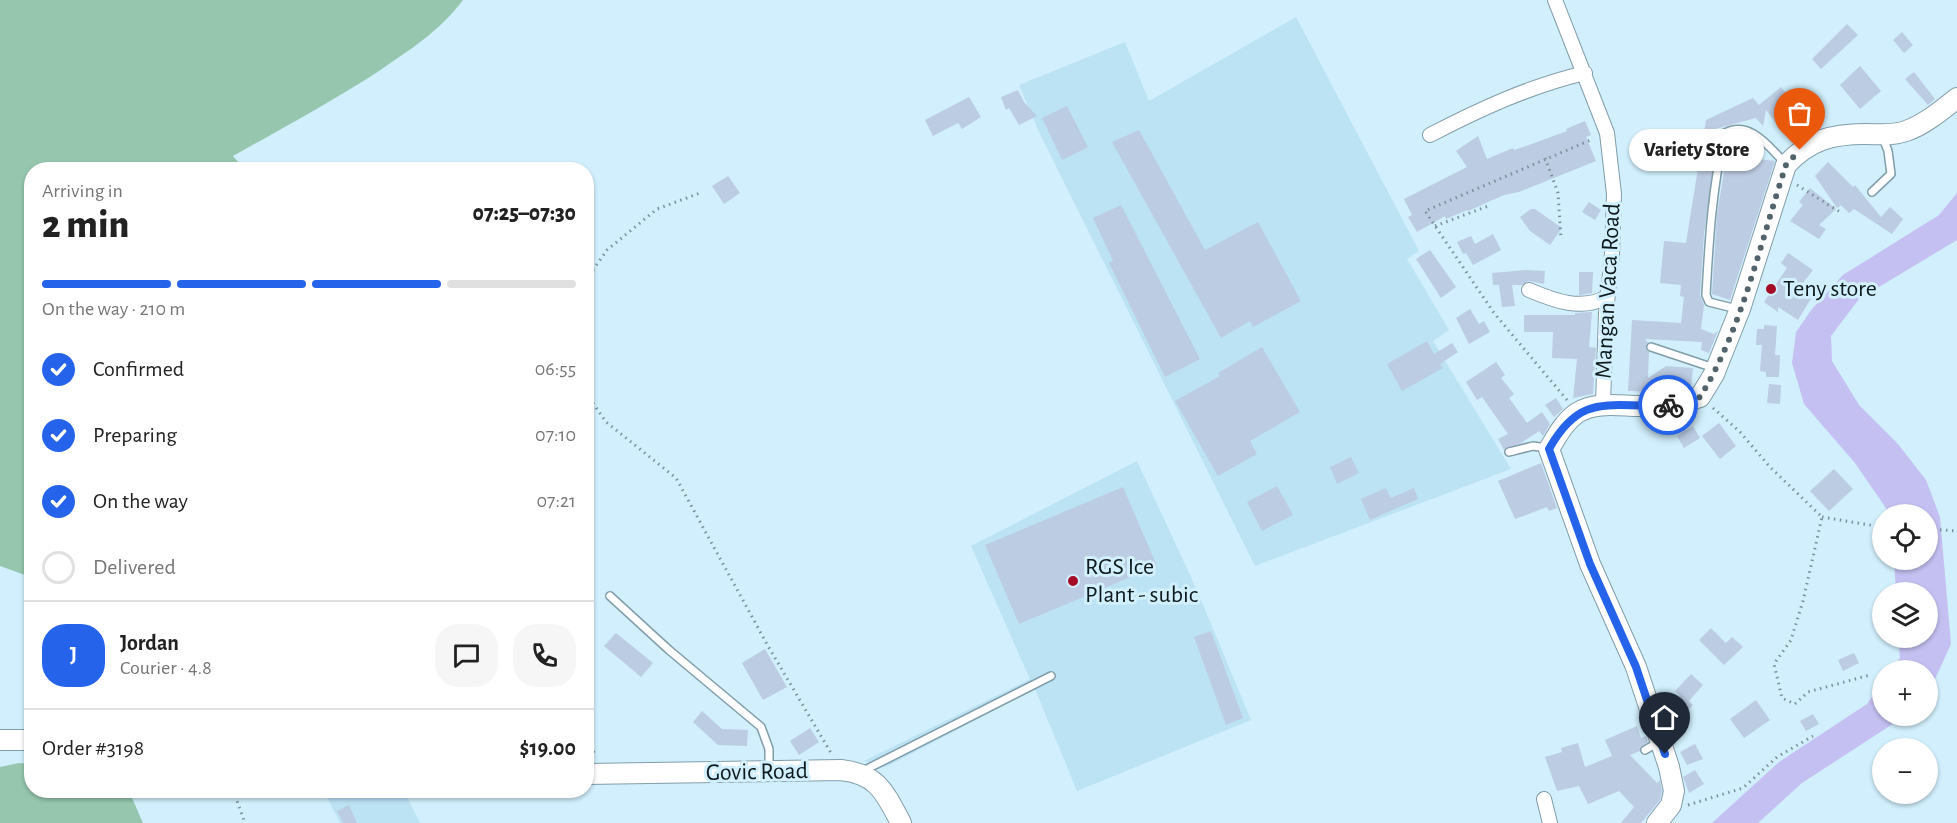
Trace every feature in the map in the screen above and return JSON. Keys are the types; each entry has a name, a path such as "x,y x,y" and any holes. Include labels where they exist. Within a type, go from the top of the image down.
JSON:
{"street":[{"name":"Mangan Vaca Road","path":"1549,449 1561,428 1578,413 1603,404 1614,194 1607,133 1555,0"},
{"path":"1430,135 1486,106 1552,81 1585,74"},
{"path":"1603,404 1643,406 1678,404 1700,397 1716,369 1740,309 1784,170 1800,150 1825,138 1866,134 1882,135 1907,131 1957,98"},
{"path":"1529,290 1557,302 1577,304 1596,303 1607,297"},
{"path":"1549,449 1590,564 1636,667 1653,746 1674,791 1671,805 1657,823"},
{"path":"0,740 24,740"},
{"path":"850,771 883,790 901,823"},
{"name":"Govic Road","path":"596,775 850,771"},
{"path":"1544,799 1550,823"}],"lane":[{"path":"1740,309 1709,302 1706,295 1711,212 1717,164 1725,134 1733,129 1751,132 1763,140 1784,170"},
{"path":"1872,192 1891,174 1888,151 1882,135"},
{"path":"1651,347 1716,369"},
{"path":"1509,452 1533,446 1549,449"},
{"path":"610,596 669,650 761,727 769,749 769,772"},
{"path":"850,771 1051,676"}],"path":[{"path":"1578,413 1494,313 1425,211 1607,133"},
{"path":"1545,158 1558,193 1561,239"},
{"path":"1784,170 1840,212"},
{"path":"594,269 607,250 657,209 700,193"},
{"path":"1435,226 1491,205"},
{"path":"1700,397 1740,432 1770,467 1822,517 1872,525"},
{"path":"594,405 606,422 676,478 768,646 850,771"},
{"path":"1822,517 1803,601 1791,640 1774,664 1782,698 1795,704 1808,692 1870,675"},
{"path":"1938,530 1957,531"},
{"path":"1671,805 1686,806 1743,788 1777,758 1813,736"},
{"path":"236,798 245,823"}],"shaded area":[{"path":"1296,17 1419,251 1407,259 1449,330 1433,341 1511,469 1255,566 1039,132 1019,85 1125,42 1149,101"},
{"path":"1137,461 1196,588 1251,720 1077,791 1035,689 886,767 864,761 1030,679 971,546"},
{"path":"328,798 408,798 420,823 340,823"}],"green space":[{"path":"0,0 463,0 444,22 411,49 323,105 233,156 238,162 24,162 24,575 0,566"},
{"path":"24,763 24,798 132,798 143,823 0,823 0,767"}],"water":[{"path":"1957,193 1957,240 1859,299 1831,336 1832,361 1859,405 1898,444 1926,480 1935,504 1883,504 1855,463 1804,404 1792,363 1796,332 1812,309 1843,275 1939,215"},
{"path":"1938,512 1951,644 1938,673 1938,660 1898,660 1899,648 1938,648 1938,582 1895,582 1895,570 1938,570"},
{"path":"1872,697 1872,726 1890,726 1802,783 1758,823 1712,823 1779,762 1867,704"}],"building":[{"path":"1847,24 1858,35 1821,69 1812,59"},
{"path":"1902,32 1913,45 1904,53 1893,40"},
{"path":"1860,66 1881,91 1860,109 1840,85"},
{"path":"1914,72 1935,99 1928,105 1905,79"},
{"path":"1781,87 1795,104 1792,106 1807,134 1792,143 1766,110 1763,126 1756,118 1704,132 1706,120 1753,98 1759,105"},
{"path":"1018,90 1024,102 1037,116 1019,125 1009,108 1006,110 1001,97"},
{"path":"969,97 981,117 962,129 958,123 933,136 925,120"},
{"path":"1067,106 1088,147 1062,160 1042,118"},
{"path":"1585,121 1591,135 1586,137 1596,161 1519,192 1504,195 1468,211 1446,219 1445,216 1417,232 1408,217 1412,215 1404,199 1467,167 1456,151 1478,136 1487,159 1567,131 1566,129"},
{"path":"1139,130 1205,250 1258,222 1301,301 1253,327 1250,321 1221,338 1112,142"},
{"path":"1703,137 1718,140 1704,234 1700,295 1704,305 1701,329 1714,334 1718,331 1709,353 1701,350 1702,342 1645,339 1648,343 1646,349 1649,352 1648,378 1666,366 1693,368 1691,387 1680,390 1668,389 1663,392 1628,391 1632,320 1681,323 1684,297 1680,296 1681,285 1660,283 1664,241 1686,243"},
{"path":"1729,141 1760,146 1758,159 1775,161 1730,300 1712,294 1717,215"},
{"path":"1828,162 1853,187 1855,185 1881,217 1890,207 1903,219 1892,234 1854,209 1849,213 1841,205 1837,208 1815,176"},
{"path":"728,176 740,193 724,204 712,186"},
{"path":"1810,188 1836,209 1819,225 1826,229 1819,239 1790,221 1803,205 1799,202"},
{"path":"1589,202 1601,210 1595,220 1582,212"},
{"path":"1121,205 1200,359 1165,377 1109,263 1113,261 1093,218"},
{"path":"1531,209 1535,209 1562,228 1550,245 1530,231 1520,217"},
{"path":"1493,234 1501,250 1473,265 1466,253 1463,254 1457,242 1471,236 1475,244"},
{"path":"1430,250 1456,287 1441,298 1416,259"},
{"path":"1788,253 1813,270 1799,288 1812,297 1798,320 1778,307 1778,312 1764,302 1787,268 1781,263"},
{"path":"1545,271 1544,284 1528,281 1522,285 1512,285 1515,306 1502,307 1499,285 1493,285 1492,273"},
{"path":"1579,272 1593,272 1592,293 1579,295"},
{"path":"1470,309 1479,324 1484,321 1490,332 1469,344 1456,318"},
{"path":"1592,312 1589,347 1596,348 1593,394 1573,398 1577,359 1552,358 1553,332 1524,332 1524,315 1575,315 1575,313"},
{"path":"1764,325 1777,326 1775,355 1780,355 1779,377 1766,377 1766,372 1760,371 1762,345 1756,345 1757,329 1764,329"},
{"path":"1427,341 1434,354 1452,343 1458,352 1440,364 1443,368 1402,391 1387,364"},
{"path":"1262,347 1300,412 1250,441 1257,454 1218,476 1175,401 1220,376 1218,373"},
{"path":"1496,362 1505,375 1501,378 1514,394 1509,398 1527,423 1542,412 1550,424 1543,436 1539,431 1521,443 1504,450 1498,439 1508,434 1482,397 1477,400 1466,382"},
{"path":"1769,384 1781,385 1780,404 1767,403"},
{"path":"1556,398 1563,409 1554,417 1545,405"},
{"path":"1719,423 1736,446 1720,459 1702,436"},
{"path":"1693,426 1700,438 1684,448 1677,436"},
{"path":"1351,457 1359,473 1337,484 1330,467"},
{"path":"1541,463 1557,508 1549,511 1547,507 1515,519 1498,481"},
{"path":"1834,469 1853,489 1829,511 1810,491"},
{"path":"1277,486 1293,515 1262,531 1247,502"},
{"path":"1123,487 1157,566 1019,624 985,545"},
{"path":"1386,488 1391,498 1414,488 1418,499 1370,520 1361,499"},
{"path":"1711,628 1726,643 1732,637 1743,647 1724,665 1699,640"},
{"path":"1211,631 1243,718 1226,725 1194,637"},
{"path":"616,633 653,663 641,677 604,646"},
{"path":"765,649 787,687 763,700 742,663"},
{"path":"1854,653 1859,663 1843,671 1838,660"},
{"path":"1691,674 1703,685 1689,701 1693,705 1683,716 1672,705 1680,696 1675,691"},
{"path":"1756,700 1770,720 1744,738 1730,719"},
{"path":"702,711 722,729 748,730 747,746 718,745 693,722"},
{"path":"1813,714 1819,724 1806,731 1800,721"},
{"path":"1637,726 1641,738 1646,736 1648,742 1641,747 1640,751 1630,755 1657,783 1660,780 1662,791 1660,800 1641,823 1621,823 1634,807 1619,791 1588,804 1579,786 1557,791 1545,757 1562,752 1561,748 1578,743 1585,767 1612,756 1605,740"},
{"path":"810,728 819,742 799,755 790,741"},
{"path":"1695,744 1703,759 1687,765 1680,752"},
{"path":"1695,770 1704,784 1689,793 1683,777"},
{"path":"349,805 357,823 343,823 337,811"}],"way so far":[{"path":"1668,405 1700,397 1714,374 1740,309 1786,165 1800,150"}],"place":[{"name":"Variety Store","path":"1800,150"},
{"name":"Teny store","path":"1771,289"},
{"name":"RGS Ice Plant - subic","path":"1073,581"}],"route":[{"path":"1665,754 1636,667 1590,564 1549,449 1561,428 1578,413 1603,404 1668,405"}]}
